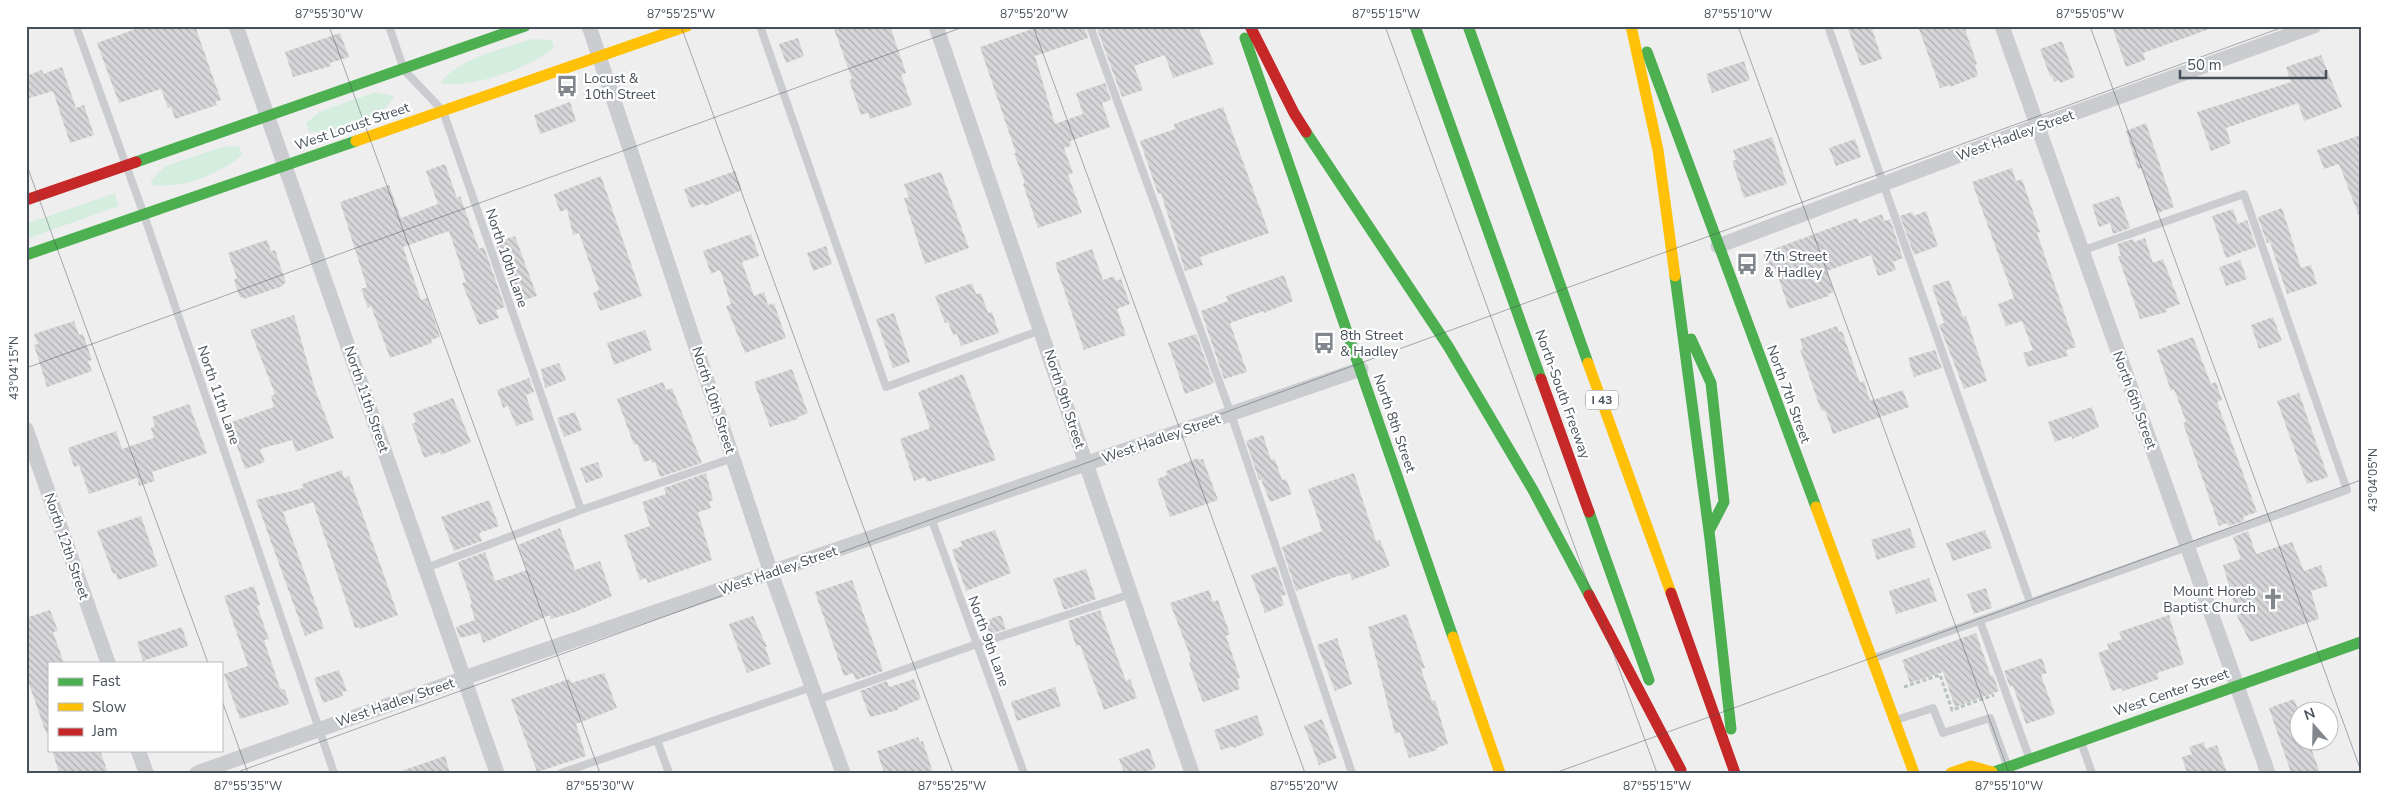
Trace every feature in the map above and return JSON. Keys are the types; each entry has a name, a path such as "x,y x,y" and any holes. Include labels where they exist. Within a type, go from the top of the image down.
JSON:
{"main road":[{"path":"26,200 404,70 525,26"},
{"name":"West Locust Street","path":"26,255 600,58 687,26"},
{"name":"North 8th Street","path":"1240,26 1361,369 1500,773"},
{"path":"1250,26 1294,113 1448,346 1533,490 1682,772"},
{"name":"North-South Freeway","path":"1415,26 1682,772"},
{"name":"I 43","path":"1468,26 1736,773"},
{"path":"1631,26 1658,150 1709,531 1736,773"},
{"name":"North 7th Street","path":"1637,26 1914,773"},
{"path":"1679,313 1712,383 1724,502 1709,531"},
{"name":"West Center Street","path":"1950,773 1971,766 1992,772 2361,642"}],"street":[{"name":"North 11th Street","path":"236,26 497,773"},
{"name":"North 10th Street","path":"589,26 771,573 843,773"},
{"name":"North 9th Street","path":"936,26 1042,330 1192,773"},
{"name":"North 6th Street","path":"2002,26 2268,773"},
{"name":"West Hadley Street","path":"1718,246 2314,26"},
{"name":"West Hadley Street","path":"197,773 463,678 1361,369"},
{"name":"North 12th Street","path":"26,429 108,662"},
{"path":"139,752 145,772 158,773"}],"lane":[{"name":"North 11th Lane","path":"76,26 144,215 334,773"},
{"name":"North 10th Lane","path":"389,26 404,70 443,111 581,510"},
{"path":"760,26 886,387 1042,330"},
{"path":"1090,26 1231,414 1352,773"},
{"path":"1828,26 2030,602"},
{"path":"1872,659 2187,545 2347,490 2244,194 2081,251"},
{"path":"426,568 581,510 734,458"},
{"name":"North 9th Lane","path":"931,518 1024,773"},
{"path":"561,773 657,740 977,644 1131,594"},
{"path":"1980,620 2029,758"},
{"path":"1894,721 1933,708 1943,733 1990,718 2007,766"},
{"path":"657,740 669,773"},
{"path":"2080,740 2092,773"}],"path":[{"path":"1901,688 1940,675 1952,710 2005,691"}],"green space":[{"path":"532,39 552,40 554,48 530,63 484,80 468,83 440,83 459,67 482,55"},
{"path":"376,92 394,96 389,105 369,119 344,128 309,132 306,123 321,111"},
{"path":"239,146 242,155 212,174 176,185 152,185 151,180 165,166 222,147"},
{"path":"115,193 119,206 26,239 26,224"}],"building":[{"path":"144,26 195,26 221,100 215,102 217,105 175,119 171,107 168,108 161,89 119,103 97,43"},
{"path":"833,26 890,26 906,73 901,75 912,105 870,119 868,113 861,115 849,80 852,79"},
{"path":"1041,26 1084,26 1088,38 1035,56 1055,124 1083,114 1076,93 1105,83 1111,100 1102,103 1110,127 1070,141 1071,146 1064,148 1073,173 1068,175 1082,213 1038,228 1023,184 1025,183 1014,153 1016,153 980,47"},
{"path":"1096,26 1198,26 1214,64 1173,78 1165,55 1134,66 1143,90 1122,97"},
{"path":"1847,26 1871,26 1882,59 1861,66"},
{"path":"1918,26 1964,26 1977,64 1975,65 1978,76 1950,87 1950,85 1940,88"},
{"path":"2112,26 2211,26 2212,28 2143,53 2145,60 2126,67"},
{"path":"340,33 349,57 330,63 331,66 293,77 285,52"},
{"path":"798,38 804,56 786,63 779,44"},
{"path":"2062,41 2075,77 2060,83 2059,80 2054,82 2052,76 2050,76 2040,49"},
{"path":"2321,55 2342,107 2304,121 2298,103 2226,128 2231,143 2211,151 2197,112 2291,82 2286,67"},
{"path":"1744,61 1750,80 1712,93 1706,74"},
{"path":"62,67 76,108 84,105 94,135 70,143 53,91 26,99 26,76 42,70 43,74"},
{"path":"570,102 576,121 540,134 534,115"},
{"path":"1223,107 1269,233 1200,257 1203,265 1185,271 1161,193 1158,194 1140,141 1175,129 1174,124"},
{"path":"2146,123 2174,207 2157,213 2142,168 2138,169 2126,131"},
{"path":"2361,135 2361,216 2359,216 2339,164 2324,169 2317,150"},
{"path":"1772,137 1787,184 1744,198 1732,161 1736,160 1733,150"},
{"path":"1855,139 1861,157 1836,166 1829,148"},
{"path":"445,164 457,198 460,196 479,249 484,247 505,307 496,310 499,318 479,325 462,283 466,282 449,231 403,247 421,300 427,298 440,337 431,340 432,343 390,358 371,306 368,308 361,289 367,287 340,202 389,185 401,218 438,204 426,171"},
{"path":"2012,168 2016,181 2022,179 2040,232 2037,233 2076,347 2066,350 2068,356 2028,367 2023,353 2033,350 2022,321 2006,326 1998,304 2014,298 1972,182"},
{"path":"735,171 742,190 705,206 704,203 691,208 684,189"},
{"path":"941,172 969,248 925,264 904,198 909,197 904,184"},
{"path":"601,176 642,296 600,311 593,293 599,290 579,233 573,235 567,209 560,212 554,194"},
{"path":"2119,196 2130,228 2113,234 2110,223 2099,227 2092,205"},
{"path":"2282,208 2301,268 2311,265 2317,284 2287,294 2270,242 2267,243 2258,217"},
{"path":"2233,209 2238,224 2247,220 2256,247 2226,258 2212,216"},
{"path":"1926,211 1938,246 1914,255 1900,216 1912,212 1914,216"},
{"path":"1882,214 1884,221 1890,219 1903,258 1893,262 1896,270 1878,276 1871,255 1827,271 1834,292 1828,294 1829,296 1789,309 1775,268 1774,266 1768,268 1763,253 1857,218 1859,223"},
{"path":"751,234 759,256 742,262 754,296 764,292 768,305 774,303 786,338 745,353 726,306 731,304 720,270 711,274 703,251"},
{"path":"515,236 537,296 515,303 495,243"},
{"path":"2145,238 2153,263 2163,259 2180,304 2166,309 2167,312 2140,319 2118,256 2121,256 2117,244 2133,239 2134,242"},
{"path":"267,240 271,251 275,250 286,283 283,286 244,299 243,297 240,298 234,280 237,278 228,253"},
{"path":"826,246 832,264 813,271 807,253"},
{"path":"1092,249 1103,280 1114,276 1116,281 1121,279 1130,304 1117,309 1126,335 1084,350 1055,263"},
{"path":"2240,260 2247,279 2226,286 2219,267"},
{"path":"1284,275 1293,301 1264,313 1264,311 1230,323 1247,372 1224,379 1201,311 1228,301 1226,296"},
{"path":"1949,280 1963,317 1966,316 1987,381 1964,389 1939,325 1944,323 1932,286"},
{"path":"972,283 976,294 981,293 988,313 992,312 999,333 961,346 957,334 953,335 948,322 945,323 935,296"},
{"path":"894,313 910,362 893,368 876,319"},
{"path":"294,315 315,389 334,438 296,452 292,440 260,449 265,462 245,469 229,423 274,407 271,396 275,394 250,330"},
{"path":"2273,317 2282,341 2259,349 2251,325"},
{"path":"74,321 79,335 83,334 92,360 88,361 92,371 47,387 34,345 38,344 34,334"},
{"path":"1837,326 1839,332 1842,331 1860,383 1864,381 1870,401 1903,390 1909,407 1833,434 1825,411 1821,410 1800,350 1803,349 1800,339"},
{"path":"645,330 652,350 614,365 607,343"},
{"path":"1196,334 1214,383 1185,394 1168,343"},
{"path":"2193,337 2211,384 2216,382 2222,400 2217,402 2257,512 2243,517 2244,521 2229,526 2227,523 2219,526 2183,423 2186,422 2174,389 2171,391 2157,350"},
{"path":"1935,350 1942,368 1914,377 1908,358"},
{"path":"559,363 566,380 545,388 541,369"},
{"path":"792,369 808,413 798,417 798,419 770,427 754,382"},
{"path":"963,374 996,460 927,482 925,477 914,481 900,439 930,428 918,392"},
{"path":"529,378 534,392 526,395 534,420 516,426 508,406 503,408 497,390"},
{"path":"663,382 666,390 672,388 702,463 660,477 655,462 652,463 651,460 644,462 637,444 634,445 617,399"},
{"path":"2299,393 2328,477 2307,484 2277,401"},
{"path":"453,398 471,442 441,455 440,452 424,458 412,424 416,422 413,413"},
{"path":"189,404 207,453 152,472 155,481 139,486 137,478 89,494 79,465 74,467 68,448 116,431 122,449 154,438 151,428 155,426 152,417"},
{"path":"2092,407 2099,427 2072,439 2072,436 2055,442 2048,422"},
{"path":"575,412 582,430 564,437 557,418"},
{"path":"1263,435 1271,460 1275,459 1282,480 1286,479 1292,494 1270,502 1261,479 1259,480 1246,441"},
{"path":"1198,458 1199,460 1203,459 1218,500 1170,517 1157,479 1167,475 1166,471"},
{"path":"598,462 603,477 586,483 580,468"},
{"path":"342,470 344,478 349,476 398,615 360,629 359,627 355,628 313,502 283,512 324,628 305,636 256,500 303,488 302,484"},
{"path":"706,473 713,500 709,502 711,508 698,512 712,560 648,583 646,578 640,580 624,535 650,526 642,502 666,494 664,488"},
{"path":"1354,473 1376,541 1380,540 1390,566 1352,580 1350,573 1341,575 1296,591 1282,547 1322,531 1308,489"},
{"path":"489,500 499,526 479,533 482,541 454,551 441,517"},
{"path":"141,516 158,566 118,580 116,573 113,574 97,531"},
{"path":"560,528 575,570 600,561 612,596 575,612 551,619 550,615 483,643 480,633 460,638 456,627 475,620 470,604 472,603 458,562 485,552 495,581 527,570 518,545"},
{"path":"1910,528 1916,547 1877,560 1871,540"},
{"path":"995,530 1011,573 966,591 952,550 962,546 961,541"},
{"path":"1985,530 1992,548 1953,561 1946,543"},
{"name":"Mount Horeb Baptist Church","path":"2248,531 2256,554 2292,542 2304,571 2321,565 2328,586 2311,591 2319,619 2250,642 2238,618 2223,565 2241,559 2233,537"},
{"path":"1276,566 1286,595 1281,596 1284,605 1265,613 1251,575"},
{"path":"1086,569 1096,599 1064,610 1053,579"},
{"path":"1929,578 1937,601 1896,614 1889,591"},
{"path":"852,580 883,671 856,680 853,673 844,676 815,592"},
{"path":"254,586 260,605 257,606 269,639 264,640 280,688 285,690 289,704 240,719 224,674 248,666 224,596"},
{"path":"1986,588 1992,608 1974,614 1967,594"},
{"path":"1209,590 1213,602 1218,600 1230,634 1226,636 1240,678 1237,679 1240,689 1204,702 1189,663 1191,662 1189,653 1170,603"},
{"path":"50,610 58,631 53,632 64,662 48,662 48,733 46,733 26,675 26,618"},
{"path":"1100,610 1126,681 1130,679 1137,698 1104,710 1080,645 1076,646 1068,621"},
{"path":"1406,614 1425,668 1421,669 1432,701 1435,700 1448,744 1436,748 1437,750 1409,758 1400,732 1395,734 1368,627"},
{"path":"1001,615 1006,629 990,634 984,621"},
{"path":"2169,615 2184,664 2157,673 2159,679 2123,691 2121,688 2112,691 2098,653 2109,649 2107,644 2122,639 2119,632"},
{"path":"753,616 767,647 765,647 771,664 747,673 729,624"},
{"path":"182,627 188,646 143,661 137,642"},
{"path":"1976,633 1991,676 1993,675 1999,691 1955,707 1943,672 1910,683 1902,660"},
{"path":"1337,638 1352,684 1335,691 1317,645"},
{"path":"2042,658 2047,673 2041,675 2055,714 2026,724 2013,686 2010,687 2004,671"},
{"path":"339,670 347,691 342,692 343,696 323,703 314,678"},
{"path":"604,673 617,708 576,724 586,756 537,772 511,699 569,679 571,683"},
{"path":"914,679 921,699 898,708 898,710 870,717 860,691 887,681 889,687"},
{"path":"1055,687 1061,706 1017,721 1011,702"},
{"path":"2294,699 2295,702 2290,702 2290,752 2313,752 2320,773 2291,773 2269,708"},
{"path":"1257,715 1264,735 1234,748 1233,746 1221,750 1214,730"},
{"path":"1322,719 1337,758 1319,765 1304,726"},
{"path":"918,737 920,742 923,741 933,773 884,773 877,751"},
{"path":"2204,742 2206,749 2217,745 2227,773 2187,773 2182,757 2192,754 2189,747"},
{"path":"1149,748 1156,768 1143,773 1124,773 1119,759"},
{"path":"53,752 101,752 108,773 59,773"},
{"path":"445,756 450,773 404,773 404,770"}],"traffic: fast":[{"path":"136,162 525,26"},
{"path":"1415,26 1541,379"},
{"path":"1468,26 1588,363"},
{"path":"1245,38 1453,637"},
{"path":"1647,52 1816,507"},
{"path":"1306,132 1448,346 1533,490 1589,595"},
{"path":"26,255 356,141"},
{"path":"1675,276 1710,539 1731,729"},
{"path":"1691,339 1711,383 1724,502 1709,531"},
{"path":"1589,512 1649,680"},
{"path":"1991,773 2361,642"}],"traffic: slow":[{"path":"356,141 687,26"},
{"path":"1631,26 1658,150 1675,276"},
{"path":"1588,363 1671,593"},
{"path":"1816,507 1914,773"},
{"path":"1453,637 1500,773"},
{"path":"1951,773 1971,766 1992,772"}],"traffic: jam":[{"path":"1250,26 1294,113 1306,132"},
{"path":"26,200 136,162"},
{"path":"1541,379 1589,512"},
{"path":"1671,593 1735,773"},
{"path":"1589,595 1681,770"}],"place":[{"name":"Locust & 10th Street","path":"567,86"},
{"name":"7th Street & Hadley","path":"1747,264"},
{"name":"8th Street & Hadley","path":"1324,343"},
{"name":"Mount Horeb Baptist Church","path":"2273,599"}]}
